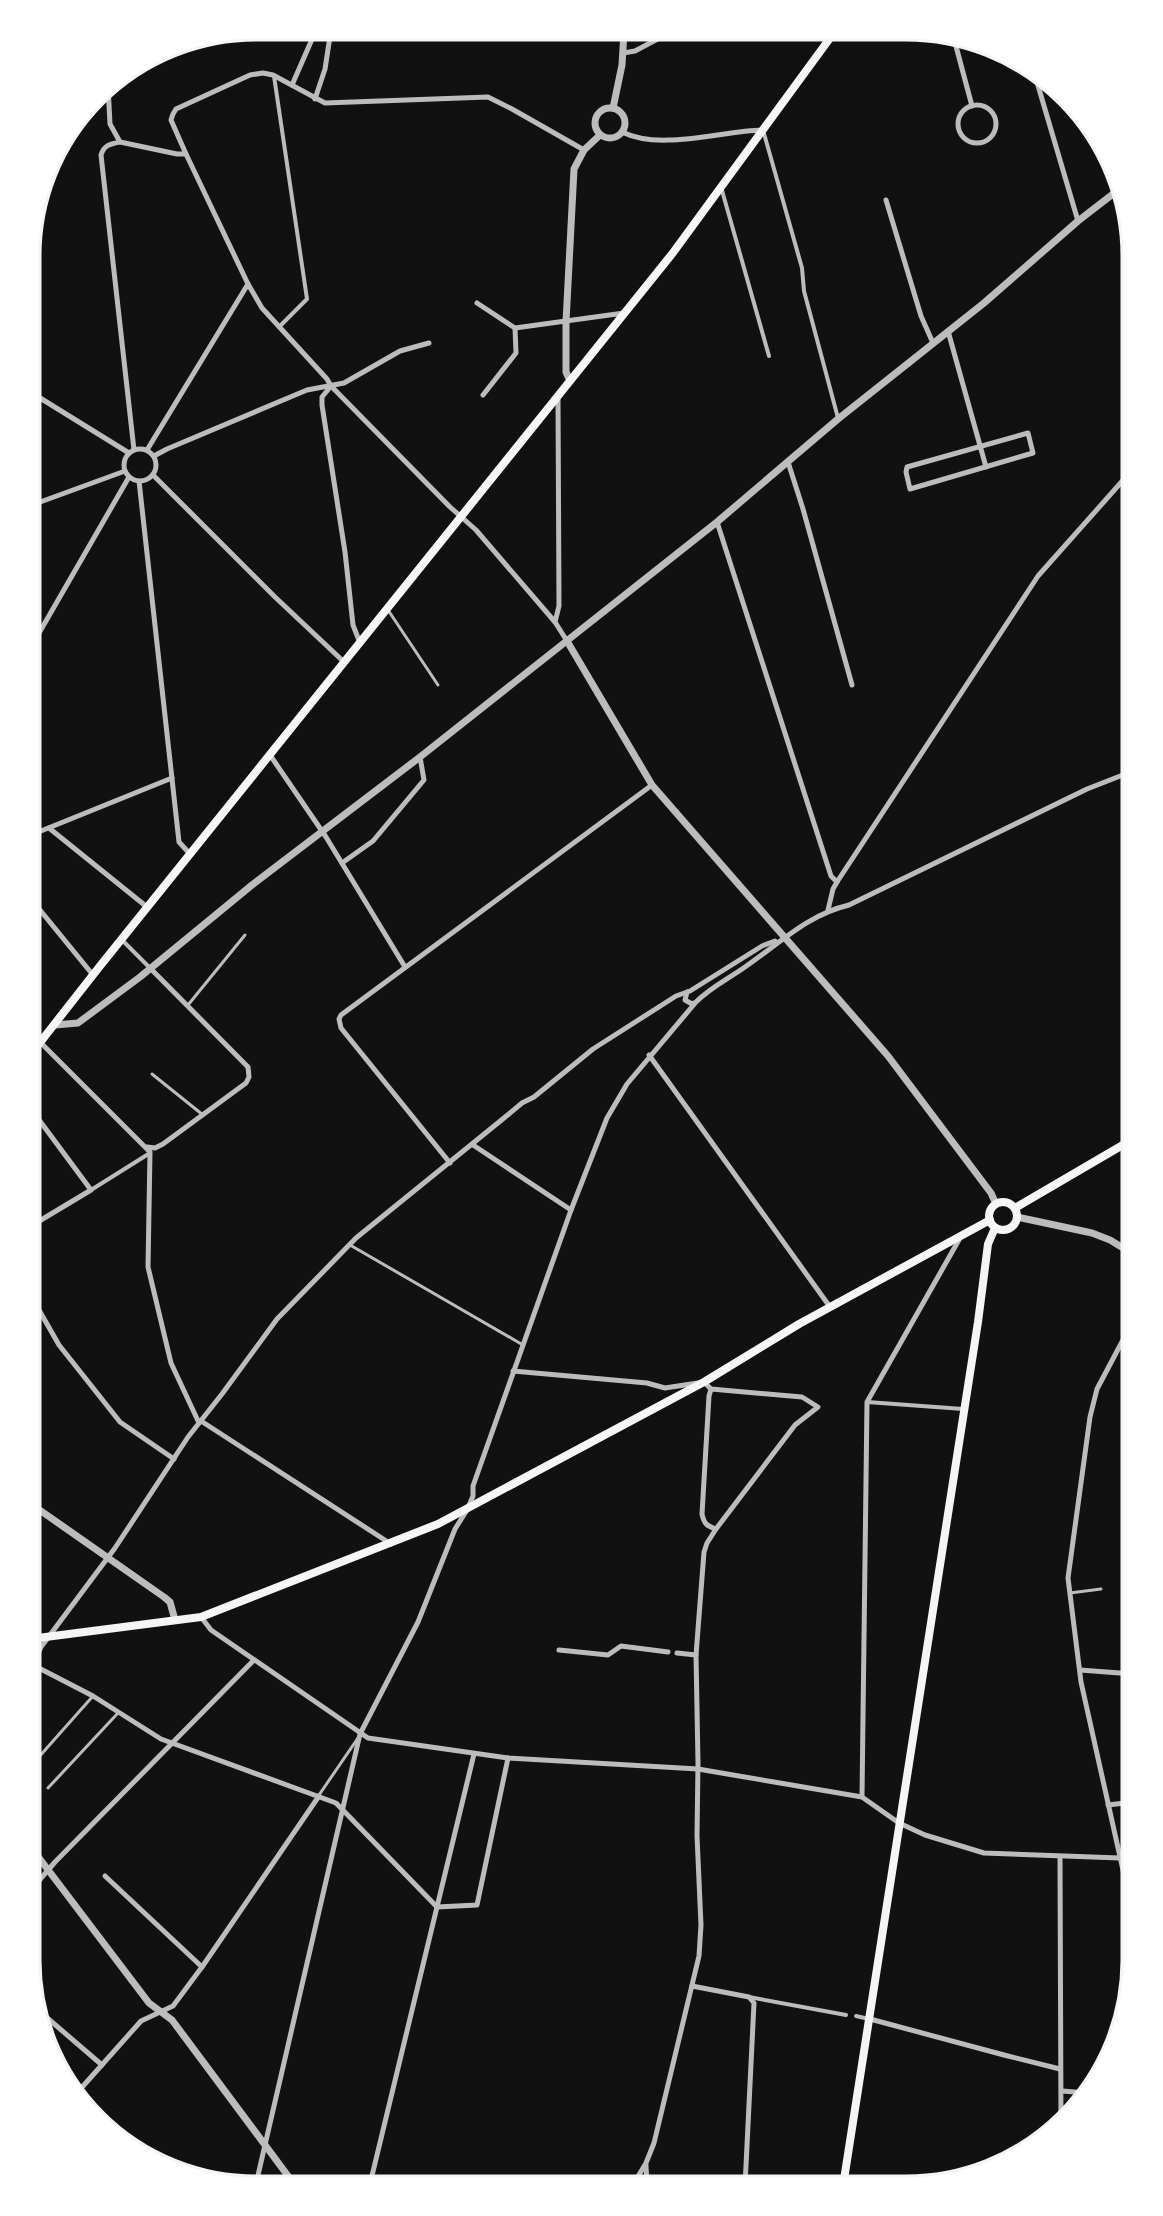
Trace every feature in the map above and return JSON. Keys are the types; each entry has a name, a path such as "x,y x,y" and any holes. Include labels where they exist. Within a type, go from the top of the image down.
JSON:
{"main road":[{"path":"40,1043 672,254 829,40"},
{"path":"1016,1212 1008,1203 996,1204 990,1212 990,1220 995,1228 1003,1230 1011,1228 1016,1212 1122,1146"},
{"path":"40,1638 201,1617 391,1544 467,1510 704,1382 830,1307 990,1220"},
{"path":"845,2176 978,1322 988,1244 995,1228"}],"street":[{"path":"292,85 312,40"},
{"path":"315,99 325,69 329,40"},
{"path":"614,108 624,40"},
{"path":"623,52 628,53 639,49 656,40"},
{"path":"956,47 972,106"},
{"path":"584,150 488,97 325,104 273,75 263,74 250,75 176,110 171,120 248,284 262,308 331,386 476,530 555,622 652,785 888,1056 991,1194 996,1204"},
{"path":"273,75 306,299 279,327"},
{"path":"1038,85 1078,221"},
{"path":"109,99 111,128 120,142"},
{"path":"972,106 982,106 991,111 996,119 996,130 982,143 972,143 963,138 958,129 958,119 963,110 972,106"},
{"path":"614,108 624,116 622,132 611,138 600,135 594,126 596,116 603,109 614,108"},
{"path":"622,132 634,138 673,139 762,130 802,268 804,291 838,419"},
{"path":"570,381 566,372 566,321 574,169 584,150 600,135"},
{"path":"40,398 131,451 147,450 154,456 156,466 153,475 139,481 129,477 124,465 131,451 101,155 103,148 107,145 120,142 186,154"},
{"path":"721,187 770,356"},
{"path":"55,1025 78,1023 150,969 252,885 420,757 717,522 838,419 1113,194"},
{"path":"886,200 921,316 933,343"},
{"path":"147,450 248,284"},
{"path":"477,303 515,328 625,312"},
{"path":"483,395 516,353 515,328"},
{"path":"948,331 986,467"},
{"path":"154,456 307,390 344,383 400,351 429,344"},
{"path":"331,386 322,397 322,405 345,552 353,625 360,643"},
{"path":"555,622 559,606 558,394"},
{"path":"1028,433 1033,453 986,467 910,489 906,472 907,466 1028,433"},
{"path":"788,462 852,685"},
{"path":"40,502 125,471"},
{"path":"153,475 290,612 344,662"},
{"path":"40,633 129,477"},
{"path":"139,481 179,842 190,855"},
{"path":"828,910 837,882 1038,576 1122,481"},
{"path":"717,522 831,876 837,882"},
{"path":"270,755 323,832 405,967"},
{"path":"342,863 373,841 424,780 420,757"},
{"path":"258,2176 360,1734 418,1623 455,1529 467,1510 473,1486 571,1210 607,1118 627,1084 695,1002 708,990 828,910 849,905 1087,789 1122,775"},
{"path":"40,832 172,778"},
{"path":"450,1163 341,1028 339,1019 345,1010 652,785"},
{"path":"49,828 147,907"},
{"path":"40,911 93,975"},
{"path":"40,1649 109,1557 200,1422 277,1319 350,1244 522,1103 534,1097 593,1049 676,996 688,992 762,946 785,937"},
{"path":"40,1221 91,1190 149,1150 163,1144 246,1083 249,1077 248,1067 121,939"},
{"path":"688,992 696,993 695,1002"},
{"path":"688,992 685,1000 692,1004 695,1002"},
{"path":"40,1043 149,1150 148,1267 171,1363 200,1422 391,1544"},
{"path":"650,1055 830,1307"},
{"path":"40,1121 91,1190"},
{"path":"473,1145 571,1210"},
{"path":"1016,1212 1092,1233 1122,1247"},
{"path":"862,1797 867,1402 962,1234"},
{"path":"40,1312 59,1345 120,1422 174,1459"},
{"path":"1122,1341 1096,1389 1089,1417 1068,1578 1081,1682 1122,1868"},
{"path":"513,1371 647,1383 665,1388 704,1382 711,1389 802,1396 818,1407 795,1425 706,1543 696,1655 697,1836 701,1925 699,1956 662,2116 646,2163 638,2176"},
{"path":"711,1389 702,1514 703,1522 708,1527 716,1529"},
{"path":"867,1402 963,1409"},
{"path":"40,1511 170,1602 176,1620"},
{"path":"201,1617 211,1630 360,1734 372,1739 508,1758 698,1769 862,1797 899,1823 925,1835 984,1853 1120,1858"},
{"path":"559,1650 608,1655 621,1646 668,1652"},
{"path":"677,1653 696,1655"},
{"path":"40,1879 254,1660"},
{"path":"40,1669 93,1696 171,1743 336,1803 437,1907 477,1905 508,1758"},
{"path":"1080,1670 1122,1673"},
{"path":"372,2176 474,1754"},
{"path":"82,2087 141,2021 173,2006 319,1796"},
{"path":"1108,1805 1122,1803"},
{"path":"1060,1857 1061,2110"},
{"path":"40,1860 149,2003 158,2012 172,2020 288,2176"},
{"path":"105,1876 202,1967"},
{"path":"692,1986 846,2015"},
{"path":"747,2176 755,2010 753,2001 748,1997"},
{"path":"856,2016 1060,2069"},
{"path":"49,2020 102,2065"},
{"path":"1062,2091 1077,2092"},
{"path":"646,2163 647,2176"}],"lane":[{"path":"387,608 438,684"},
{"path":"188,1005 245,935"},
{"path":"152,1074 203,1115"},
{"path":"350,1244 523,1345"},
{"path":"1070,1593 1101,1588"},
{"path":"40,1756 93,1696"},
{"path":"48,1788 118,1713"},
{"path":"319,1796 360,1734"}]}
